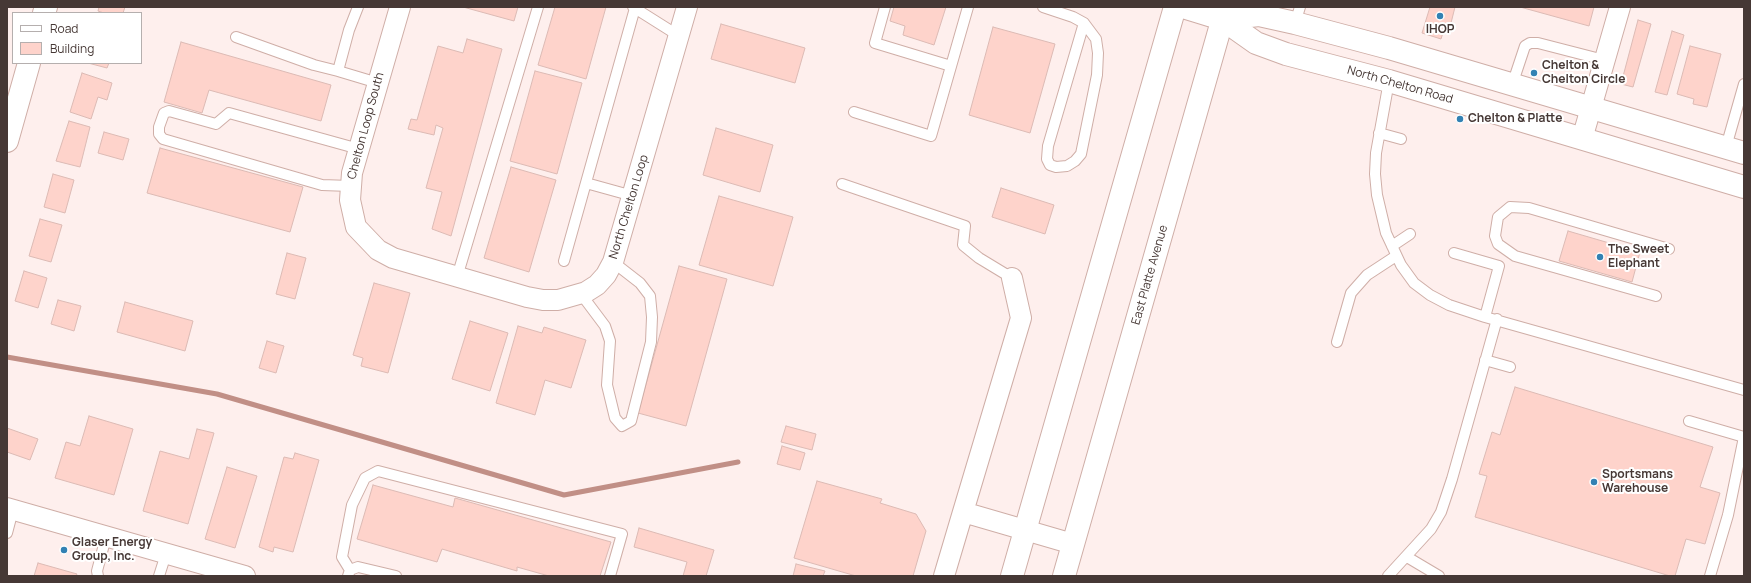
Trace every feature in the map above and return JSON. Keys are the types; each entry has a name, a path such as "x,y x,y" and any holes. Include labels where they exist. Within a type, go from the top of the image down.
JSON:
{"main road":[{"path":"1012,576 1175,7"},
{"name":"North Chelton Road","path":"1183,7 1224,13 1297,15 1512,85 1735,150"},
{"name":"North Chelton Road","path":"1224,13 1256,44 1286,54 1389,81 1744,187"},
{"name":"East Platte Avenue","path":"1064,576 1224,13"},
{"path":"7,138 29,64"}],"street":[{"name":"Chelton Loop South","path":"400,7 358,149 350,186 352,214 356,227 378,250 393,258 458,277"},
{"name":"North Chelton Loop","path":"458,277 527,298 558,300 581,294 597,285 606,275 613,262 633,196 687,7"},
{"path":"1582,139 1620,7"},
{"path":"944,576 1021,318 1012,278"},
{"path":"10,509 245,576"},
{"path":"963,512 1073,544"}],"lane":[{"path":"338,71 358,7"},
{"path":"458,277 538,7"},
{"path":"564,261 634,7 679,36"},
{"path":"885,7 875,43 951,66"},
{"path":"854,112 931,136 968,7"},
{"path":"1043,7 1073,17 1084,23 1096,39 1098,53 1096,81 1082,154 1067,166 1056,167 1050,165 1047,159 1048,146 1084,23"},
{"path":"236,36 314,65 378,84"},
{"path":"1512,85 1525,46 1530,44 1538,43 1604,60"},
{"path":"1389,81 1379,133 1375,174 1377,195 1386,233 1401,265 1414,283 1430,295 1449,305 1485,317 1497,319 1744,390"},
{"path":"1735,150 1744,84"},
{"path":"350,186 322,185 163,139 159,134 159,128 164,113 169,111 216,124 229,113 358,149"},
{"path":"1379,133 1402,139"},
{"path":"586,183 633,196"},
{"path":"842,184 964,226 963,245 979,258 1012,278"},
{"path":"1656,296 1514,256 1498,244 1495,236 1498,217 1510,207 1529,208 1669,249"},
{"path":"1392,246 1410,234"},
{"path":"1454,253 1499,266 1485,317"},
{"path":"1337,342 1351,293 1367,275 1396,256"},
{"path":"581,294 605,326 610,341 607,385 615,418 622,426 631,421 650,342 652,316 650,296 640,283 613,262"},
{"path":"1388,576 1431,529 1441,512 1452,479 1497,319"},
{"path":"1485,360 1510,367"},
{"path":"1689,421 1744,437 1728,515 1710,576"},
{"path":"396,576 358,568 349,573 342,557 352,505 365,478 378,471 622,534 610,576"},
{"path":"7,533 10,509"},
{"path":"98,576 97,571 106,537"},
{"path":"159,576 166,554"},
{"path":"1407,557 1439,576"}],"building":[{"path":"99,7 125,7 123,12 98,11"},
{"path":"463,7 518,7 514,21"},
{"path":"555,7 606,7 586,79 538,65"},
{"path":"894,7 946,7 934,45 903,35 905,26 890,21"},
{"name":"IHOP","path":"1430,7 1455,7 1450,27 1445,26 1441,39 1422,33"},
{"path":"1520,7 1594,7 1589,26"},
{"path":"1638,20 1651,24 1633,87 1621,84"},
{"path":"721,24 805,48 795,83 711,59"},
{"path":"993,27 1055,44 1030,133 969,115"},
{"path":"1672,31 1684,35 1667,95 1655,92"},
{"path":"467,39 502,49 451,236 432,229 442,192 426,188 443,128 436,125 434,135 408,129 411,119 417,120 438,46 463,53"},
{"path":"181,42 331,85 321,121 209,90 202,113 164,102"},
{"path":"1690,46 1721,54 1707,107 1693,104 1694,99 1677,94"},
{"path":"92,64 109,64 107,68"},
{"path":"535,71 582,83 557,174 510,161"},
{"path":"82,73 112,83 107,100 98,97 91,119 70,112"},
{"path":"69,121 90,127 80,167 56,161"},
{"path":"716,128 773,145 760,192 703,175"},
{"path":"104,132 129,139 123,160 98,153"},
{"path":"160,148 303,187 290,232 147,193"},
{"path":"511,167 556,180 529,272 484,258"},
{"path":"53,174 74,180 65,213 44,207"},
{"path":"1001,188 1054,205 1045,234 992,217"},
{"path":"719,196 793,217 773,286 699,265"},
{"path":"40,219 62,225 51,262 29,256"},
{"name":"The Sweet Elephant","path":"1568,231 1640,252 1632,282 1559,261"},
{"path":"287,253 306,258 295,299 276,294"},
{"path":"679,266 727,279 686,426 638,413"},
{"path":"24,271 47,278 38,308 15,301"},
{"path":"374,283 410,293 388,373 361,366 363,358 353,355"},
{"path":"58,300 81,306 74,331 51,324"},
{"path":"125,302 193,321 185,351 117,332"},
{"path":"470,321 508,333 490,391 452,379"},
{"path":"518,326 542,333 544,327 586,340 571,388 545,380 535,415 496,403"},
{"path":"267,341 284,346 276,373 259,368"},
{"name":"Sportsmans Warehouse","path":"1515,387 1713,447 1700,487 1720,493 1705,544 1686,539 1675,576 1670,576 1475,517 1487,476 1479,474 1492,432 1500,435"},
{"path":"89,416 133,429 114,495 55,478 66,442 80,446"},
{"path":"786,426 816,434 812,450 781,442"},
{"path":"7,428 38,439 30,460 7,452"},
{"path":"197,429 214,433 188,524 143,511 160,451 189,459"},
{"path":"782,446 805,453 800,470 777,464"},
{"path":"295,453 319,460 293,552 274,547 273,552 259,547 284,457 293,459"},
{"path":"227,467 257,476 235,548 205,539"},
{"path":"817,481 882,499 880,503 916,514 926,531 913,576 856,576 794,558"},
{"path":"373,485 453,507 455,498 611,542 600,576 549,576 517,567 517,571 442,549 437,562 357,539"},
{"path":"639,528 714,550 706,576 683,576 687,562 634,547"},
{"path":"38,563 77,574 76,576 34,576"},
{"path":"796,564 825,571 823,576 793,576"}],"waterway":[{"path":"7,357 217,394 564,495 738,462"}],"place":[{"name":"IHOP","path":"1440,16"},
{"name":"Chelton & Chelton Circle","path":"1534,73"},
{"name":"Chelton & Platte","path":"1460,119"},
{"name":"The Sweet Elephant","path":"1600,257"},
{"name":"Sportsmans Warehouse","path":"1594,482"},
{"name":"Glaser Energy Group, Inc.","path":"64,550"}]}
